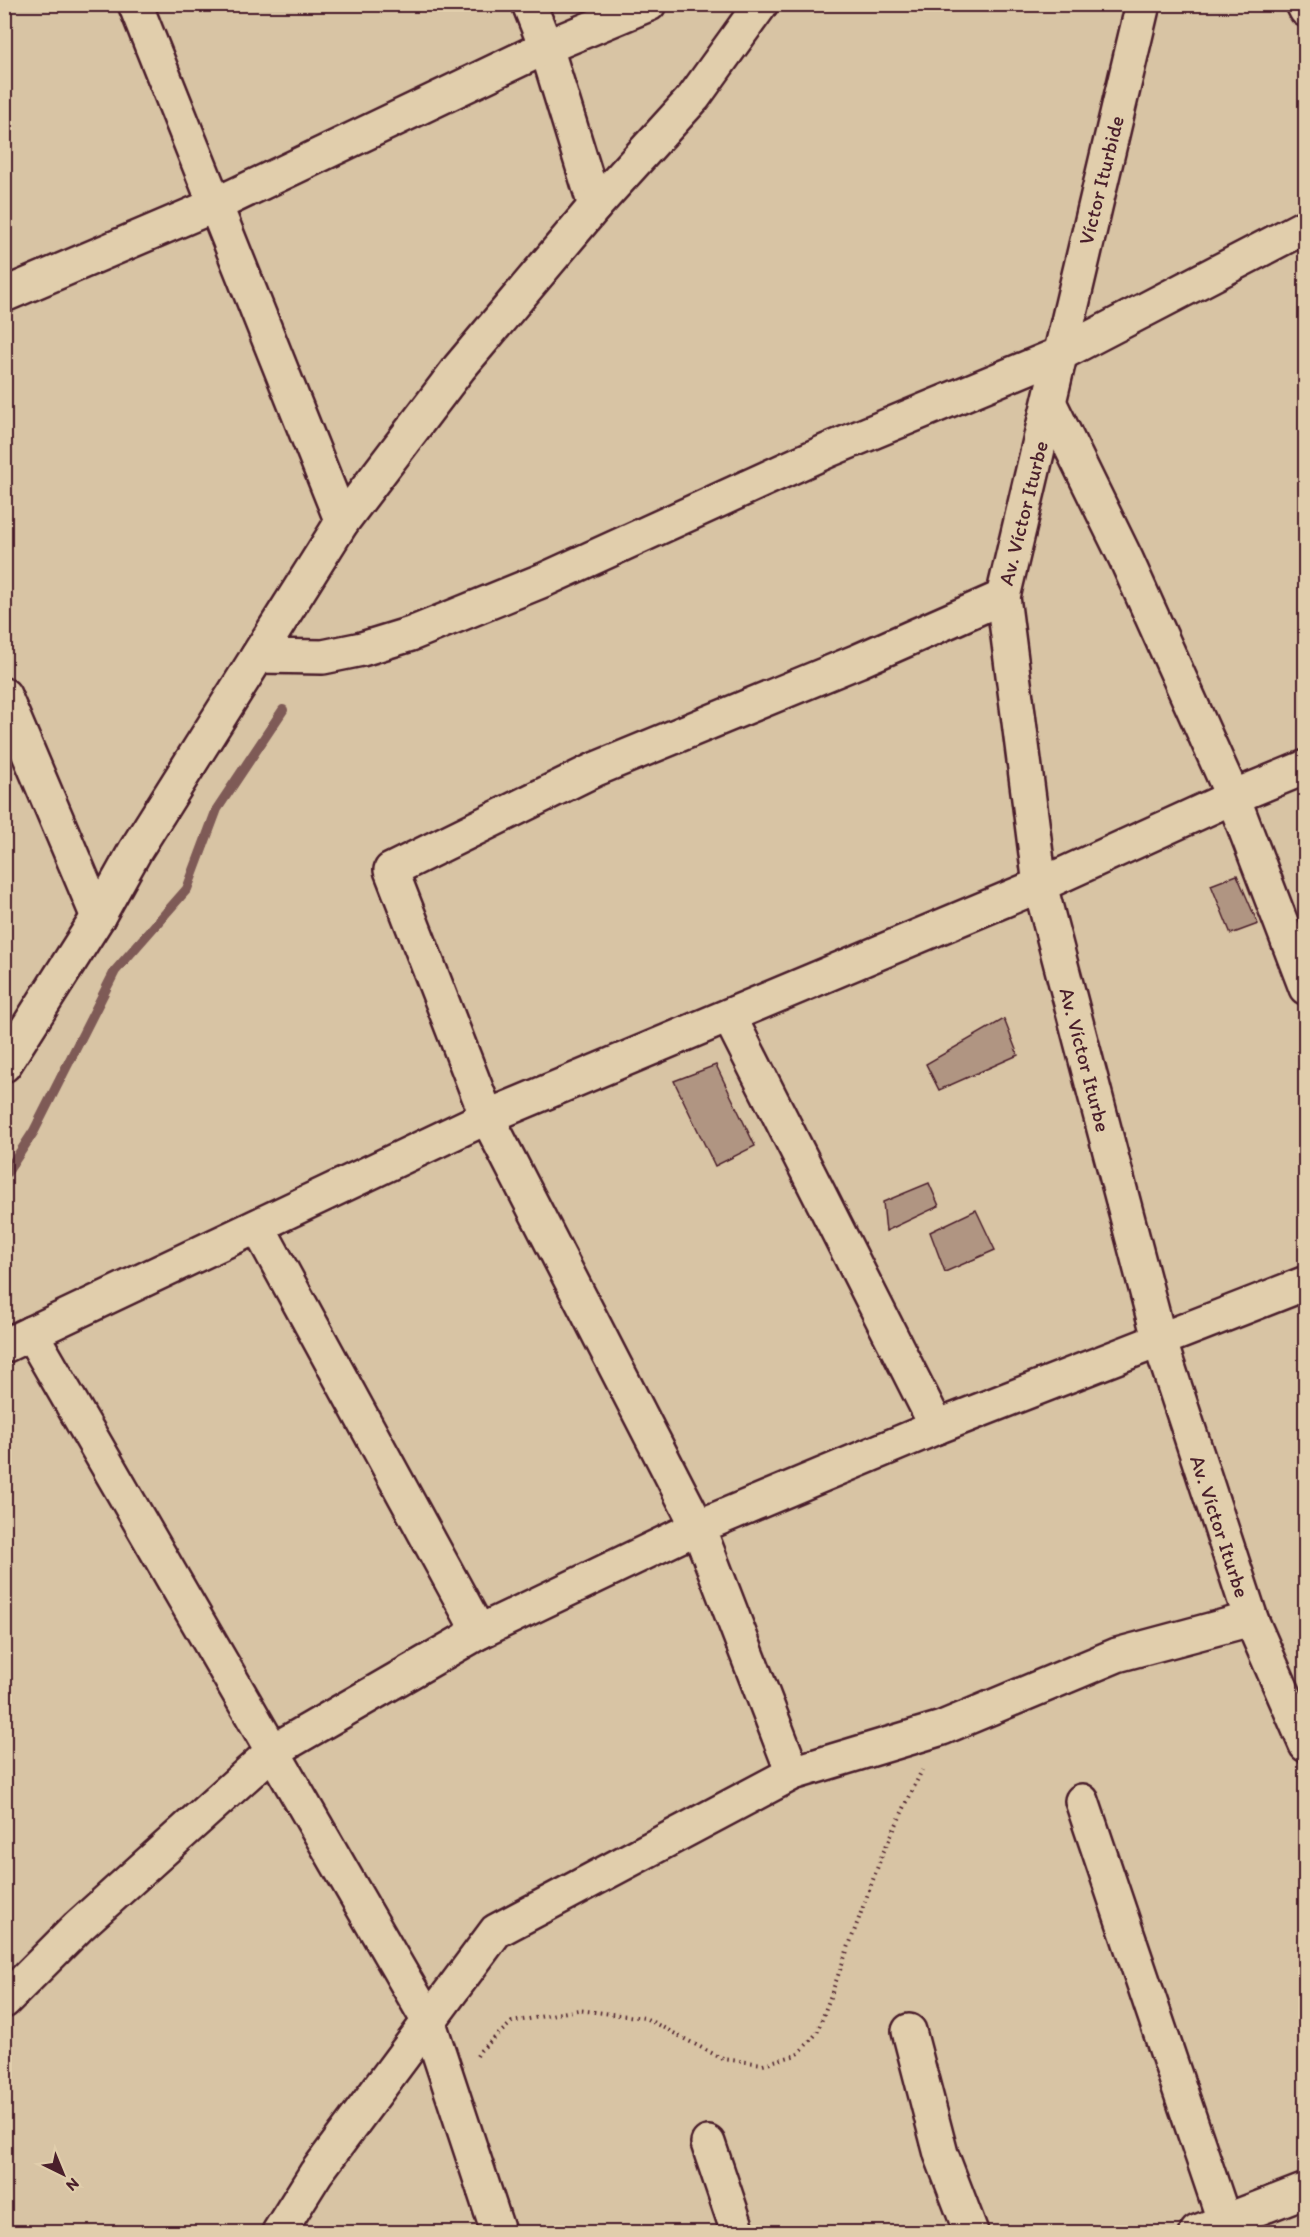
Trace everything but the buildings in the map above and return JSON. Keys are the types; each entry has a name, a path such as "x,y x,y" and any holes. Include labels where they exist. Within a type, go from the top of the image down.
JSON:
{"street":[{"path":"135,4 342,522"},
{"path":"529,4 546,47 595,206"},
{"path":"4,295 215,205 546,47 649,4"},
{"path":"4,1065 98,917 135,850 342,522 459,368 595,206 694,97 761,4"},
{"name":"Víctor Iturbide","path":"1058,355 1143,4"},
{"path":"1303,4 1305,10"},
{"path":"258,656 323,657 411,634 546,579 829,450 1058,355 1305,226"},
{"name":"Av. Víctor Iturbe","path":"1058,355 1050,404 1003,597 1040,885 1160,1342 1251,1619 1305,1744"},
{"path":"1050,404 1126,559 1233,797 1305,988"},
{"path":"792,1773 698,1527 487,1117 391,870 596,769 847,665 1003,597"},
{"path":"4,695 98,917"},
{"path":"498,2232 428,2020 273,1751 18,1340 487,1117 1040,885 1233,797 1305,768"},
{"path":"729,1017 937,1427"},
{"path":"258,1227 479,1632"},
{"path":"4,2001 78,1927 273,1751 479,1632 698,1527 937,1427 1160,1342 1305,1283"},
{"path":"279,2232 316,2173 495,1931 792,1773 942,1728 1117,1655 1251,1619"},
{"path":"1082,1802 1211,2228 1305,2190"},
{"path":"909,2031 941,2154 971,2232"},
{"path":"708,2144 738,2232"}],"path":[{"path":"454,2102 480,2050 512,2022 578,2010 645,2018 723,2059 764,2064 797,2055 817,2033 882,1855 942,1728"}],"waterway":[{"path":"4,1177 34,1131 115,971 187,889 217,809 283,710"}]}
